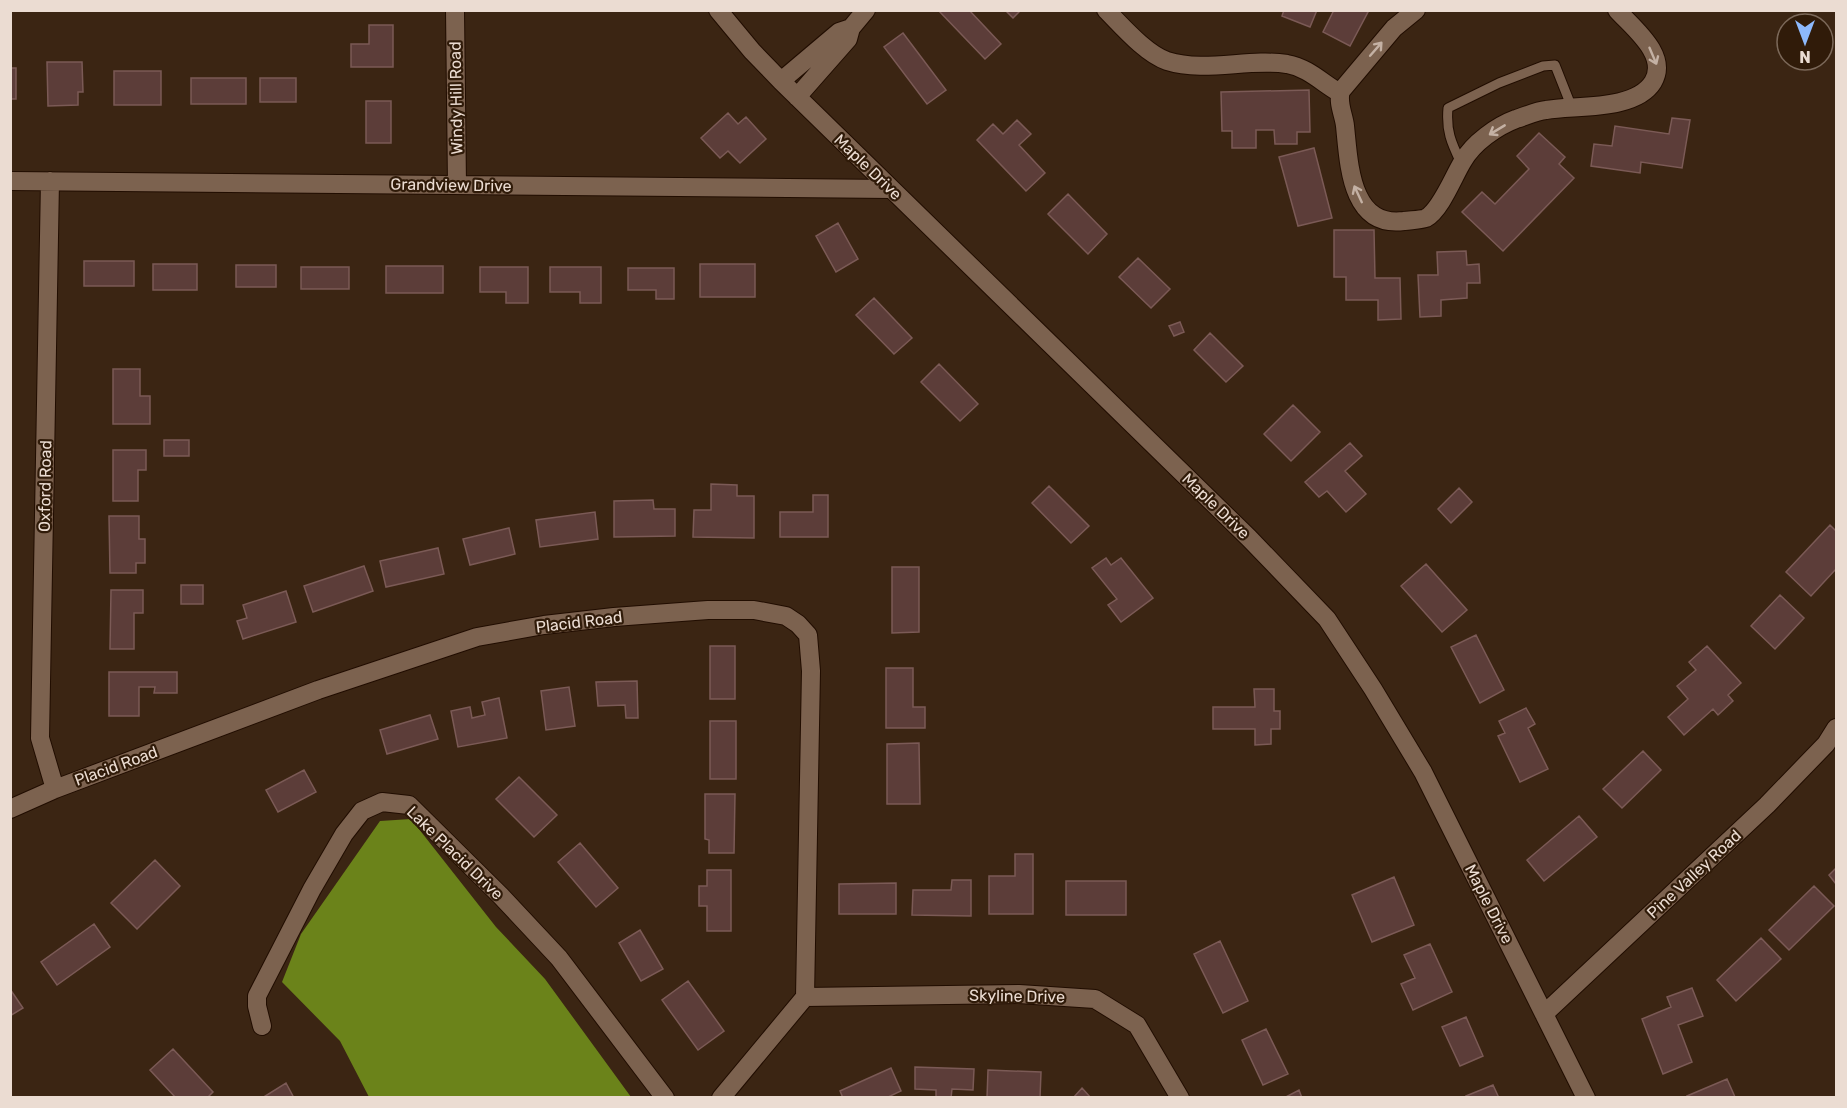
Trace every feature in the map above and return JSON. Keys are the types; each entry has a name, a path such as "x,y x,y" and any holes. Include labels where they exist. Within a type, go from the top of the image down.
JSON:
{"street":[{"name":"Windy Hill Road","path":"455,10 457,185"},
{"name":"Maple Drive","path":"718,10 781,81 1249,538 1326,619 1373,689 1423,772 1586,1098"},
{"path":"797,97 839,32 851,28 866,10"},
{"path":"1106,10 1142,45 1165,60 1191,65 1262,62 1289,64 1310,71 1340,93"},
{"path":"1416,10 1394,28 1339,97 1345,121 1351,178 1359,201 1376,216 1395,222 1426,218 1442,200 1465,158 1488,135 1513,120 1545,110 1608,105 1640,94 1653,82 1658,66 1653,50 1617,10"},
{"path":"781,81 823,55"},
{"name":"Grandview Drive","path":"10,181 891,189"},
{"name":"Oxford Road","path":"50,181 40,738 55,789"},
{"name":"Placid Road","path":"10,809 55,789 318,690 477,638 544,625 661,613 754,610 786,616 808,634 812,671 805,998"},
{"name":"Pine Valley Road","path":"1544,1014 1767,805 1826,744 1836,728"},
{"name":"Lake Placid Drive","path":"262,1026 257,996 312,889 344,834 362,811 382,802 409,805 501,896 559,958 665,1098"},
{"name":"Skyline Drive","path":"805,998 1019,994 1095,999 1137,1025 1180,1098"},
{"path":"721,1098 805,998"}],"lane":[{"path":"1461,164 1449,138 1447,123 1448,108 1462,100 1543,66 1555,65 1572,108"}],"shaded area":[{"path":"411,819 496,927 545,979 631,1097 369,1097 340,1041 282,982 301,934 380,821"}],"building":[{"path":"938,10 969,10 1001,44 985,59"},
{"path":"1005,10 1021,10 1013,18"},
{"path":"1284,10 1317,10 1310,27 1282,16"},
{"path":"1334,10 1368,12 1350,46 1323,32"},
{"path":"369,25 393,25 393,67 351,67 351,44 369,44"},
{"path":"903,33 946,90 927,104 884,47"},
{"path":"47,62 82,62 83,92 78,92 78,105 48,106"},
{"path":"10,68 16,68 16,99 10,99"},
{"path":"114,71 161,71 161,105 114,105"},
{"path":"191,78 246,78 246,104 191,104"},
{"path":"260,78 296,78 296,102 260,102"},
{"path":"1309,90 1310,132 1297,132 1297,144 1275,144 1274,130 1256,130 1256,148 1232,148 1232,131 1222,131 1221,92"},
{"path":"366,101 391,101 391,143 366,143"},
{"path":"728,113 738,124 746,117 766,139 740,163 728,151 720,158 701,138"},
{"path":"1672,118 1690,120 1682,168 1641,162 1640,173 1591,166 1594,144 1612,146 1615,126 1669,134"},
{"path":"1017,120 1031,134 1019,145 1045,173 1026,191 977,140 993,124 1003,134"},
{"path":"1539,133 1565,157 1559,164 1574,178 1503,251 1462,212 1482,192 1495,204 1529,169 1517,156"},
{"path":"1314,148 1332,218 1298,226 1279,157"},
{"path":"1068,194 1107,234 1088,254 1048,214"},
{"path":"838,223 858,259 836,272 816,236"},
{"path":"1334,230 1374,230 1375,278 1400,278 1401,319 1378,320 1378,300 1346,300 1346,277 1334,277"},
{"path":"1466,251 1467,265 1479,264 1480,283 1467,283 1467,298 1441,300 1441,316 1420,317 1418,275 1438,275 1437,252"},
{"path":"1138,258 1170,289 1151,308 1119,277"},
{"path":"84,261 134,261 134,286 84,286"},
{"path":"153,264 197,264 197,290 153,290"},
{"path":"700,264 755,264 755,297 700,297"},
{"path":"236,265 276,265 276,287 236,287"},
{"path":"386,266 443,266 443,293 386,293"},
{"path":"301,267 349,267 349,289 301,289"},
{"path":"480,267 528,267 528,303 506,303 506,292 480,292"},
{"path":"550,267 601,267 601,303 580,303 580,292 550,292"},
{"path":"628,268 674,268 674,299 656,299 656,290 628,290"},
{"path":"874,298 912,338 894,354 856,315"},
{"path":"1180,322 1184,332 1174,336 1169,326"},
{"path":"1210,333 1243,366 1226,382 1194,350"},
{"path":"939,364 978,404 960,421 921,382"},
{"path":"113,369 140,369 140,396 150,396 150,424 113,424"},
{"path":"1293,405 1320,432 1291,461 1264,434"},
{"path":"164,440 189,440 189,456 164,456"},
{"path":"1350,443 1362,456 1345,471 1366,494 1346,512 1327,491 1319,497 1305,482"},
{"path":"113,450 146,450 146,470 138,470 138,501 113,501"},
{"path":"711,484 737,485 737,496 754,496 754,538 693,537 694,510 711,510"},
{"path":"1049,486 1089,526 1071,543 1032,503"},
{"path":"1459,488 1472,502 1451,523 1438,509"},
{"path":"813,495 828,495 828,537 780,537 780,512 813,512"},
{"path":"653,500 654,509 675,509 675,536 614,537 614,501"},
{"path":"595,512 598,539 540,547 536,520"},
{"path":"109,516 139,516 139,539 145,539 145,563 136,563 136,573 110,573"},
{"path":"1830,525 1836,531 1836,569 1811,596 1786,572"},
{"path":"509,528 515,554 470,565 463,539"},
{"path":"438,548 444,574 386,587 380,561"},
{"path":"1106,558 1111,565 1121,558 1153,598 1121,622 1108,605 1117,599 1092,568"},
{"path":"1426,564 1467,610 1442,632 1401,586"},
{"path":"364,566 373,591 313,612 304,586"},
{"path":"892,567 919,567 919,632 892,633"},
{"path":"181,585 203,585 203,604 181,604"},
{"path":"111,590 143,590 143,613 134,613 134,649 110,649"},
{"path":"286,591 296,622 243,639 237,621 247,618 243,605"},
{"path":"1780,595 1804,618 1775,649 1751,626"},
{"path":"1476,635 1504,690 1480,703 1451,647"},
{"path":"710,646 735,646 735,699 710,699"},
{"path":"1707,646 1741,683 1728,695 1733,701 1718,715 1713,709 1684,735 1668,717 1688,699 1677,686 1696,670 1689,662"},
{"path":"886,668 913,668 913,707 925,707 925,728 886,728"},
{"path":"109,672 177,672 177,693 154,693 155,687 139,687 139,716 109,716"},
{"path":"637,681 638,718 626,718 625,705 598,706 596,682"},
{"path":"569,687 575,726 546,730 541,691"},
{"path":"1254,689 1274,689 1274,711 1280,711 1280,729 1271,729 1271,744 1255,745 1255,729 1213,729 1213,707 1255,707"},
{"path":"499,698 507,738 458,747 451,711 470,707 472,718 485,715 482,702"},
{"path":"1526,708 1535,724 1528,728 1548,769 1520,782 1498,736 1505,733 1499,721"},
{"path":"430,715 438,739 387,754 380,730"},
{"path":"710,721 736,721 736,779 710,779"},
{"path":"919,743 920,804 887,804 887,744"},
{"path":"1643,751 1661,770 1622,808 1603,789"},
{"path":"304,770 316,792 278,812 266,790"},
{"path":"519,777 557,815 534,837 496,799"},
{"path":"705,794 735,794 734,853 709,853 709,840 705,839"},
{"path":"1579,816 1597,837 1544,881 1527,860"},
{"path":"580,843 618,888 596,907 558,862"},
{"path":"1015,854 1033,854 1033,914 989,914 989,876 1015,876"},
{"path":"155,860 180,886 137,929 111,903"},
{"path":"1836,868 1836,884 1829,875"},
{"path":"707,870 731,870 731,931 707,931 707,906 699,906 699,886 707,886"},
{"path":"1394,877 1414,925 1372,942 1352,895"},
{"path":"952,880 971,880 971,916 912,915 913,890 951,890"},
{"path":"1066,881 1126,881 1126,915 1066,915"},
{"path":"896,883 896,914 839,914 839,884"},
{"path":"1814,886 1834,906 1789,950 1769,930"},
{"path":"94,924 110,947 57,985 41,962"},
{"path":"640,930 663,969 641,981 619,943"},
{"path":"1761,938 1781,959 1736,1001 1717,980"},
{"path":"1220,941 1248,1001 1223,1013 1194,954"},
{"path":"1430,944 1452,992 1413,1010 1401,984 1415,978 1404,955"},
{"path":"688,981 724,1031 698,1050 662,1000"},
{"path":"1692,988 1703,1016 1678,1025 1692,1062 1663,1074 1642,1019 1671,1007 1667,997"},
{"path":"10,989 23,1008 10,1016"},
{"path":"1466,1017 1483,1056 1460,1066 1442,1027"},
{"path":"1266,1029 1288,1074 1263,1085 1242,1040"},
{"path":"173,1049 213,1092 207,1098 176,1098 150,1070"},
{"path":"915,1067 974,1069 973,1090 952,1089 951,1098 936,1098 936,1090 915,1089"},
{"path":"891,1068 901,1091 886,1098 843,1098 840,1091"},
{"path":"988,1070 1041,1072 1040,1098 987,1098"},
{"path":"1727,1079 1735,1097 1688,1098 1687,1096"},
{"path":"286,1083 294,1098 262,1098"},
{"path":"1493,1085 1499,1098 1467,1098 1466,1096"},
{"path":"1082,1088 1091,1098 1073,1098"},
{"path":"1299,1090 1302,1098 1284,1098"}]}
